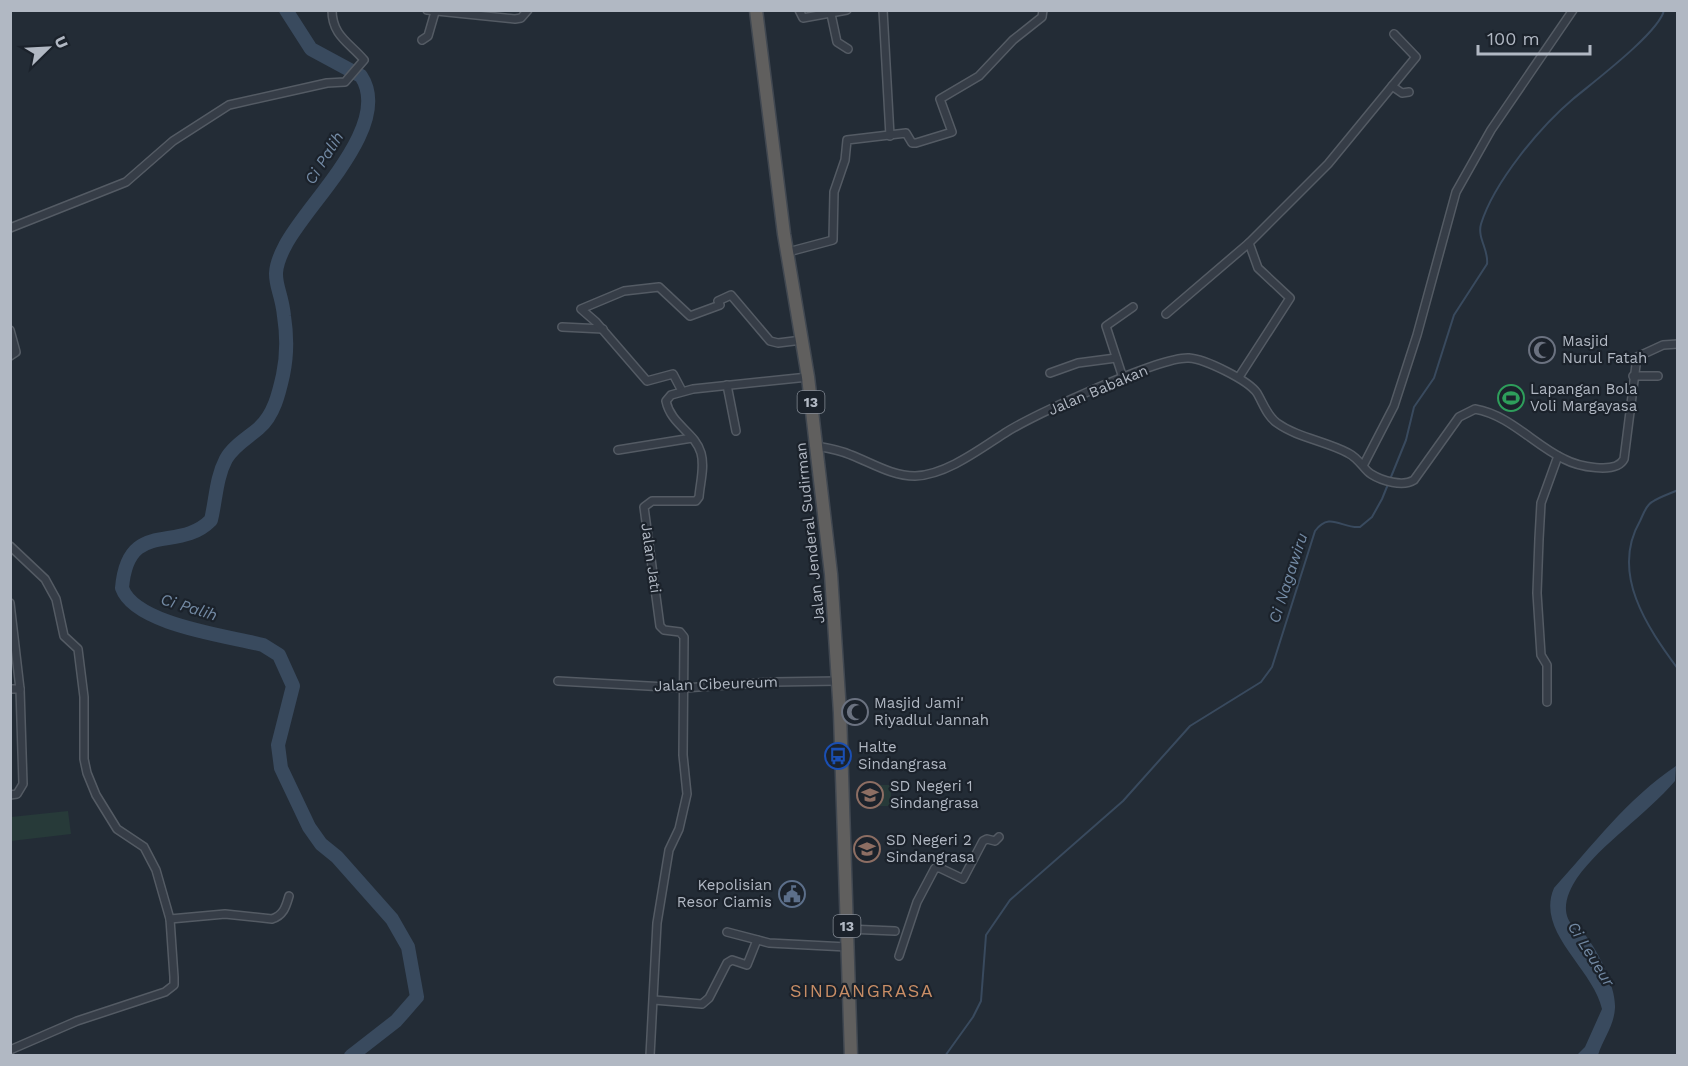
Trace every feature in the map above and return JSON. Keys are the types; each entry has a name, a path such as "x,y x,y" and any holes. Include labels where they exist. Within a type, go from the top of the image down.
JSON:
{"highway":[{"name":"Jalan Jenderal Sudirman","path":"756,10 784,234 808,377 831,574 838,681 851,1056"}],"street":[{"path":"11,228 126,182 173,141 228,105 327,83 345,82 363,58 340,38 332,19 332,10"},
{"path":"427,10 515,19 521,18 528,10"},
{"path":"800,10 803,18 847,10"},
{"path":"883,10 890,136"},
{"path":"788,252 833,240 833,200 836,181 845,160 846,141 852,138 906,134 914,143 952,132 940,99 975,79 1013,40 1042,17 1043,10"},
{"path":"1364,464 1394,406 1417,335 1456,192 1491,130 1573,10"},
{"path":"422,40 428,36 435,12"},
{"path":"831,14 837,42 848,49"},
{"path":"1166,314 1249,243 1328,164 1416,57 1394,34"},
{"path":"1392,86 1402,93 1409,92"},
{"path":"1239,378 1290,298 1258,268 1249,243"},
{"path":"802,340 778,343 770,341 731,295 718,302 720,304 715,307 690,315 659,287 624,291 581,309 603,329 610,341 647,381 673,374 682,391 808,377"},
{"path":"1123,378 1106,326 1133,308"},
{"path":"562,327 603,329"},
{"path":"10,330 17,348 16,352 10,356"},
{"path":"1547,702 1547,666 1541,655 1537,593 1539,539 1541,503 1558,456 1582,465 1613,467 1622,464 1639,355 1663,345 1677,344"},
{"path":"1050,374 1078,363 1116,358"},
{"name":"Jalan Babakan","path":"816,446 852,455 874,466 894,472 922,475 992,443 1022,423 1123,378 1186,358 1195,359 1239,378 1255,390 1278,424 1332,445 1364,464 1369,473 1395,482 1407,483 1414,480 1459,417 1471,410 1485,412 1504,421 1558,456"},
{"path":"1634,376 1658,376"},
{"path":"727,385 736,431"},
{"name":"Jalan Jati","path":"682,391 668,397 668,407 675,423 692,438 700,450 703,463 698,499 693,502 652,501 644,507 660,626 664,630 680,632 684,637 684,688"},
{"path":"618,450 692,438"},
{"path":"10,546 45,579 56,599 62,630 78,649 84,697 84,759 87,772 96,795 117,829 144,847 156,870 170,919 174,977 172,987 159,994 77,1021 10,1050"},
{"path":"10,603 20,690 23,784 17,794 10,795"},
{"name":"Jalan Cibeureum","path":"558,681 684,688 773,682 838,681"},
{"path":"650,1056 657,923 669,850 679,829 687,794 683,755 684,688"},
{"path":"10,690 20,690"},
{"path":"899,956 917,902 935,868 940,868 961,883 983,842 987,839 995,842 999,837"},
{"path":"170,919 225,914 272,919 279,917 285,909 289,896"},
{"path":"847,928 895,932"},
{"path":"727,932 757,940 847,948"},
{"path":"654,1000 702,1004 709,998 727,963 732,960 747,965 757,940"}],"green space":[{"name":"Lapangan Bola Voli Margayasa","path":"1512,384 1523,390 1511,411 1500,405"},
{"path":"875,785 891,785 891,806 875,806"},
{"path":"68,811 71,834 11,841 11,817"}],"water":[{"path":"1676,766 1675,781 1587,865 1570,890 1566,903 1567,916 1576,929 1586,936 1596,951 1610,980 1615,1000 1613,1021 1598,1055 1577,1055 1585,1047 1602,1009 1597,994 1558,935 1552,920 1550,904 1554,888 1626,808"}],"waterway":[{"name":"Ci Palih","path":"286,10 311,49 361,76 368,96 366,118 357,141 343,164 296,229 280,257 276,275 285,323 286,353 278,396 269,417 226,459 218,481 211,520 198,530 144,544 134,552 126,566 122,588 130,601 163,620 207,633 263,645 279,655 293,686 278,745 281,768 309,827 321,844 337,857 392,919 408,947 417,997 396,1021 351,1056"},
{"name":"Ci Nagawiru","path":"945,1056 973,1017 981,1001 986,935 1010,900 1123,801 1190,726 1261,682 1272,667 1315,531 1321,525 1331,521 1360,527 1372,517 1382,499 1406,440 1414,407 1434,378 1454,315 1487,264 1480,229 1496,191 1507,173 1547,124 1638,44 1651,31 1664,10"},
{"name":"Ci Leueur","path":"1678,490 1655,500 1646,508 1632,541 1629,560 1631,580 1644,617 1678,669"}],"place":[{"name":"Masjid Nurul Fatah","path":"1542,350"},
{"name":"Lapangan Bola Voli Margayasa","path":"1511,398"},
{"name":"Masjid Jami' Riyadlul Jannah","path":"855,712"},
{"name":"Halte Sindangrasa","path":"838,756"},
{"name":"SD Negeri 1 Sindangrasa","path":"870,795"},
{"name":"SD Negeri 2 Sindangrasa","path":"867,849"},
{"name":"Kepolisian Resor Ciamis","path":"792,894"}],"district":[{"name":"SINDANGRASA","path":"862,990"}]}
